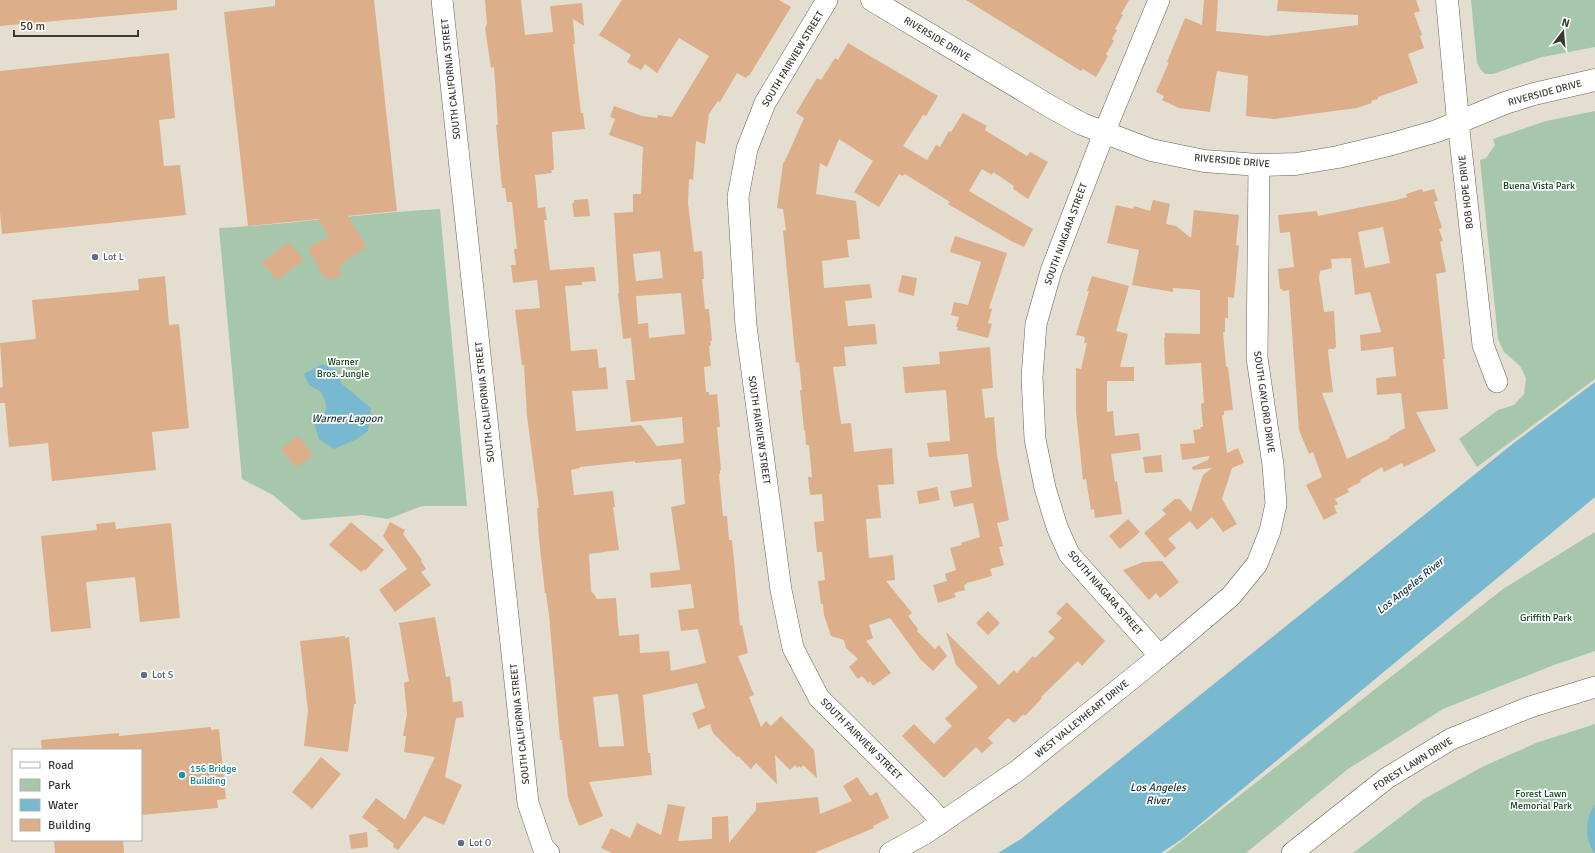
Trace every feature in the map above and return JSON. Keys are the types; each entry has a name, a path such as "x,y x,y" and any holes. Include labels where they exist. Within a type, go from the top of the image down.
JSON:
{"main road":[{"name":"RIVERSIDE DRIVE","path":"872,0 1082,124 1151,150 1204,161 1258,165 1296,164 1338,157 1392,144 1437,130 1534,94 1595,80"},
{"name":"BOB HOPE DRIVE","path":"1447,0 1458,121"}],"street":[{"name":"SOUTH CALIFORNIA STREET","path":"442,0 528,803 544,847 549,853"},
{"name":"SOUTH FAIRVIEW STREET","path":"827,0 765,103 747,149 738,197 746,326 781,590 793,648 820,698 926,804 942,822"},
{"name":"SOUTH NIAGARA STREET","path":"1159,0 1104,133 1051,271 1036,324 1032,377 1035,439 1045,488 1057,528 1069,554 1160,656"},
{"name":"BOB HOPE DRIVE","path":"1458,121 1483,345 1497,382"},
{"name":"SOUTH GAYLORD DRIVE","path":"1257,564 1270,531 1276,504 1273,465 1257,358 1258,165"},
{"name":"WEST VALLEYHEART DRIVE","path":"890,853 942,822 1017,772 1160,656 1231,596 1257,564"},
{"name":"FOREST LAWN DRIVE","path":"1292,853 1387,778 1451,739 1530,707 1595,687"}],"green space":[{"path":"1471,0 1595,0 1595,47 1542,57 1493,74 1485,74 1477,63"},
{"name":"Buena Vista Park","path":"1595,111 1595,379 1477,467 1459,439 1498,410 1514,405 1524,394 1526,378 1520,366 1504,352 1498,339 1480,160 1486,158 1495,145 1493,139 1546,121"},
{"name":"Warner Bros. Jungle","path":"440,209 467,506 422,506 388,519 362,515 302,520 273,495 242,479 219,228"},
{"name":"Griffith Park","path":"1595,532 1595,651 1554,665 1443,709 1348,769 1246,853 1166,853 1503,589"},
{"name":"Forest Lawn Memorial Park","path":"1595,724 1595,853 1353,853 1424,799 1484,766 1536,743"}],"water":[{"name":"Warner Lagoon","path":"322,364 338,371 341,383 371,408 368,431 357,439 334,449 319,439 314,423 324,417 326,406 325,400 321,392 309,385 304,374"},
{"name":"Los Angeles River","path":"1595,382 1595,497 1182,839 1161,853 998,853 1021,839 1515,442"},
{"path":"1595,804 1594,853 1587,835 1587,828 1589,816"}],"building":[{"path":"0,0 177,0 177,10 0,26"},
{"path":"275,0 374,0 397,211 348,216 367,247 342,263 344,265 338,269 342,274 331,281 328,276 325,278 308,250 312,247 311,246 329,237 319,219 248,226 224,12 275,6"},
{"path":"485,0 521,0 525,35 553,32 550,6 582,3 584,26 573,19 575,44 573,44 581,113 583,113 585,129 552,132 554,170 551,170 552,173 535,175 538,208 545,207 547,220 544,220 550,270 594,267 596,281 582,282 582,285 565,286 571,351 597,349 599,368 606,367 608,389 572,391 576,431 641,425 657,446 684,443 682,417 631,422 626,380 635,380 631,338 623,339 618,293 614,213 633,212 633,194 641,194 643,147 609,135 615,119 610,117 614,106 642,116 657,118 658,115 672,117 709,56 679,38 657,73 645,64 641,70 627,62 631,55 599,35 622,0 779,0 791,7 749,76 748,75 746,78 737,73 720,102 718,101 709,114 705,144 696,141 693,180 689,179 688,203 694,252 702,251 704,279 702,279 705,309 709,309 712,341 710,341 711,345 709,346 711,366 704,367 706,392 709,392 709,395 717,394 720,427 717,427 721,470 719,474 723,516 727,516 729,540 732,540 740,626 742,625 748,653 738,656 754,695 749,697 761,727 766,721 771,726 781,716 814,750 817,778 803,765 801,768 799,766 797,768 795,765 790,770 775,755 777,784 756,763 751,769 738,756 737,757 713,733 710,724 698,729 692,713 705,708 697,683 643,695 648,753 650,753 652,775 589,782 603,816 579,826 568,798 562,740 560,740 549,615 539,539 537,508 539,508 527,416 524,365 522,365 515,310 540,308 537,280 513,283 511,265 516,265 514,249 517,249 512,202 507,202 505,188 502,188 496,125 498,125 494,67 491,68 485,28 487,24","holes":["660,251 663,278 636,281 633,254","681,293 685,334 649,338 648,323 638,324 636,296","681,459 685,504 671,507 680,570 650,573 651,588 691,584 694,608 678,610 681,631 698,629 706,663 671,671 669,651 640,653 639,634 619,636 616,598 597,599 591,591 589,554 619,550 613,507 615,507 613,491 574,495 571,470 580,467 635,461 635,463","618,694 624,746 599,747 593,697"]},
{"path":"966,0 1129,0 1115,29 1117,30 1112,39 1114,41 1106,54 1108,56 1096,77 1083,69 1081,71"},
{"path":"1204,0 1218,0 1216,31 1267,36 1358,25 1358,15 1277,11 1278,0 1416,0 1420,11 1414,13 1422,35 1420,36 1424,48 1408,54 1418,83 1378,97 1378,99 1371,101 1372,103 1357,108 1274,119 1246,116 1248,76 1217,71 1210,112 1179,108 1162,100 1164,96 1156,92 1185,18 1202,25"},
{"path":"848,43 938,96 926,116 923,115 903,146 927,160 936,145 940,147 949,131 951,132 963,113 987,126 985,130 1027,156 1030,152 1048,162 1028,199 1013,189 1014,186 993,172 992,175 982,169 969,191 1033,229 1024,247 948,204 950,202 905,174 903,176 899,174 879,207 854,192 873,161 839,139 827,167 820,163 816,194 856,201 860,239 847,240 849,257 822,261 824,288 870,284 872,298 845,301 848,326 875,324 877,344 844,347 846,366 833,367 841,424 851,423 854,452 892,448 894,484 878,485 881,518 866,519 869,558 893,555 895,580 886,581 912,613 908,616 918,629 917,631 935,649 939,645 947,656 933,671 921,660 890,618 869,625 873,638 866,641 891,673 873,686 870,681 868,683 862,676 858,679 849,667 858,659 846,648 844,640 831,636 824,615 823,604 821,604 818,581 825,580 822,552 817,552 814,522 824,521 822,494 810,495 808,477 812,477 809,445 806,445 804,430 799,362 796,363 783,231 786,230 783,209 777,208 783,164 804,118 796,113 817,78 821,80 835,58 838,60"},
{"path":"169,53 175,118 159,120 164,166 180,165 186,215 2,234 0,212 0,71"},
{"path":"1422,189 1423,192 1434,189 1438,201 1434,202 1442,228 1439,229 1443,241 1440,242 1446,272 1436,274 1445,359 1443,359 1448,409 1416,412 1436,451 1404,467 1402,463 1384,472 1382,467 1360,480 1361,482 1347,489 1349,492 1335,499 1338,504 1334,506 1337,513 1324,520 1306,485 1322,477 1313,452 1309,454 1299,430 1289,290 1283,291 1280,289 1278,269 1294,267 1290,232 1280,233 1278,215 1317,211 1318,216 1397,200 1407,197 1406,194","holes":["1383,227 1390,263 1365,268 1358,232","1351,258 1355,295 1370,292 1381,332 1360,335 1361,351 1393,347 1396,376 1376,378 1377,395 1401,393 1405,428 1389,437 1390,438 1347,459 1322,393 1333,392 1328,351 1329,349 1334,349 1336,347 1334,311 1324,312 1319,278 1320,271 1332,268 1331,259"]},
{"path":"588,199 590,216 574,217 572,203 574,203 574,200"},
{"path":"1153,200 1170,204 1166,224 1176,226 1191,238 1194,210 1239,215 1236,245 1239,246 1234,298 1228,297 1228,318 1225,318 1225,332 1223,332 1226,366 1228,367 1233,410 1224,411 1224,415 1222,416 1227,453 1238,448 1244,463 1232,468 1222,499 1237,524 1223,532 1212,517 1197,530 1190,521 1168,539 1176,548 1165,558 1144,533 1166,514 1162,510 1175,499 1180,499 1191,512 1203,475 1212,468 1193,470 1192,467 1208,460 1210,456 1182,460 1180,444 1195,443 1193,430 1201,429 1200,427 1203,427 1201,404 1204,403 1201,363 1165,365 1165,333 1200,334 1200,290 1173,288 1173,292 1132,285 1139,250 1107,243 1116,205 1133,209 1134,206 1150,211"},
{"path":"955,236 1007,253 989,308 992,309 988,323 992,324 988,338 957,330 958,327 956,327 959,317 951,315 954,302 968,305 981,262 950,252"},
{"path":"289,242 304,260 277,281 262,262"},
{"path":"902,275 917,278 914,296 898,292"},
{"path":"165,276 169,325 179,324 189,428 152,432 156,470 52,481 48,443 9,447 5,403 0,403 0,388 3,387 0,343 36,339 32,300 139,290 138,279"},
{"path":"1092,276 1129,286 1116,331 1128,334 1120,367 1134,367 1134,381 1107,381 1107,412 1113,411 1115,436 1139,433 1141,450 1111,454 1122,514 1095,518 1094,509 1091,510 1086,479 1083,480 1076,411 1076,368 1081,369 1087,343 1084,343 1085,337 1076,335"},
{"path":"990,347 993,388 982,389 985,418 994,417 997,455 1009,520 997,523 1003,546 999,547 1004,565 990,569 992,576 964,585 965,590 954,593 956,597 938,603 933,585 947,581 945,574 956,570 950,548 962,545 961,543 980,537 973,503 954,507 950,491 972,487 968,454 929,457 927,443 950,441 946,390 905,393 903,367 940,364 939,352"},
{"path":"298,435 313,455 296,468 281,449"},
{"path":"1161,455 1163,472 1145,473 1143,457"},
{"path":"937,487 940,500 919,504 917,491"},
{"path":"1128,519 1140,532 1120,549 1109,536"},
{"path":"115,522 116,529 171,523 180,618 140,622 135,577 86,582 91,628 51,632 41,536 97,530 96,524"},
{"path":"351,522 384,550 365,571 364,569 361,572 329,545"},
{"path":"390,522 405,530 403,534 422,560 421,561 426,569 421,572 431,585 395,612 379,590 407,569 383,536"},
{"path":"1162,561 1179,582 1160,598 1156,593 1149,600 1123,570 1143,562"},
{"path":"1067,602 1105,641 1082,666 1078,661 1041,697 1042,698 1025,716 1024,714 1014,723 1008,718 988,738 993,743 982,753 976,747 944,778 902,736 914,724 934,744 952,726 945,719 978,687 956,665 946,632 999,685 1014,670 1017,673 1033,656 1035,658 1055,638 1048,632 1062,618 1056,613"},
{"path":"988,611 1000,623 988,635 976,623"},
{"path":"435,617 446,677 450,676 453,702 462,701 464,717 456,718 445,777 462,785 444,825 424,816 398,850 393,847 394,844 376,830 379,830 362,817 376,798 405,820 435,757 404,752 406,736 403,736 407,714 404,683 409,681 399,623"},
{"path":"345,636 345,638 349,637 356,704 354,704 348,752 304,746 308,711 300,641"},
{"name":"156 Bridge Building","path":"211,727 211,730 219,729 226,799 217,800 218,808 142,815 142,749 42,749 41,740 119,733 119,736"},
{"path":"321,757 341,774 312,809 292,792"},
{"path":"857,777 870,796 877,792 889,818 873,826 874,828 814,853 612,853 601,848 611,828 630,838 637,823 661,835 668,804 685,807 678,841 712,839 712,817 728,816 729,843 756,810 756,803 818,797 820,814 852,801 843,786"},
{"path":"367,832 368,847 351,849 349,835"},
{"path":"54,841 123,841 124,853 55,853"}],"place":[{"name":"Lot L","path":"95,257"},
{"name":"Lot S","path":"144,675"},
{"name":"156 Bridge Building","path":"182,775"},
{"name":"Lot O","path":"461,843"}]}
